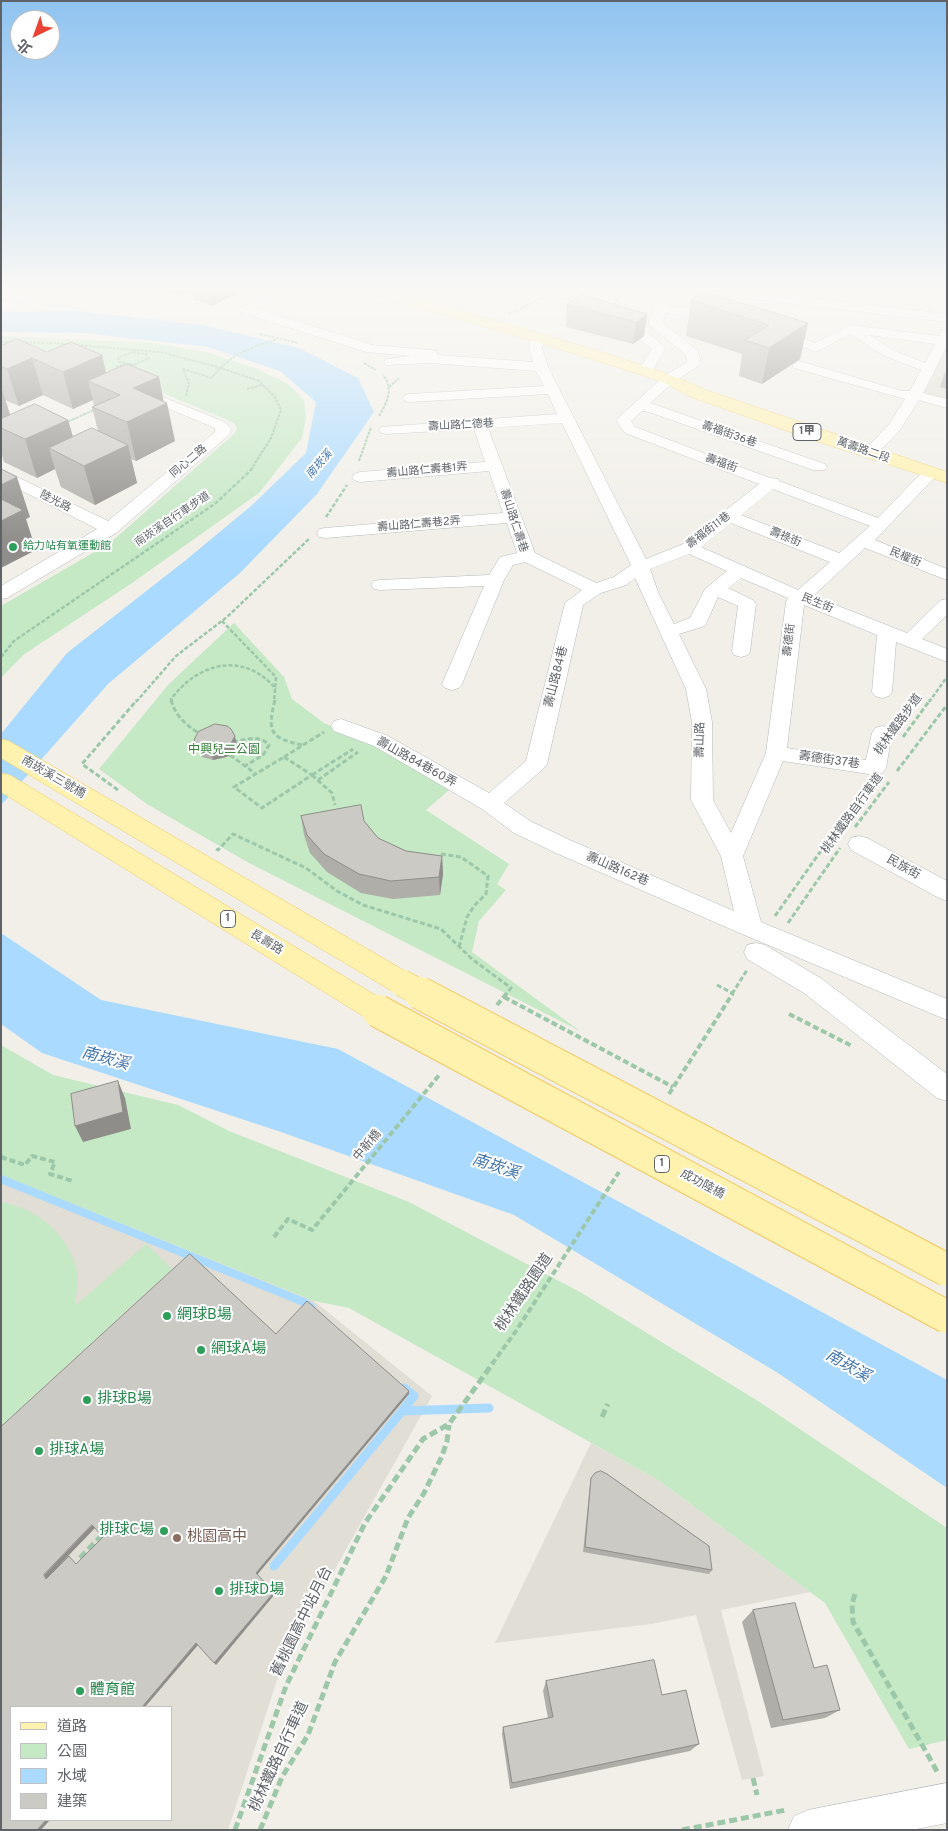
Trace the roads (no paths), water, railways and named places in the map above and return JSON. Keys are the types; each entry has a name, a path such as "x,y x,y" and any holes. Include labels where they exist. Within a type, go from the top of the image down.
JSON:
{"main road":[{"name":"萬壽路二段","path":"650,372 669,379 697,393 876,448 947,463"},
{"name":"萬壽路二段","path":"876,448 938,476"},
{"name":"南崁溪三號橋","path":"1,748 112,799 402,983 947,1270"},
{"name":"長壽路","path":"1,782 378,1011"},
{"name":"成功陸橋","path":"378,1011 947,1317"}],"street":[{"path":"398,372 399,378"},
{"name":"壽山路","path":"544,372 635,553 649,592 696,689 702,722 702,800 732,856 765,942"},
{"name":"壽福街","path":"680,372 669,379 623,420 630,430 772,482 881,525"},
{"path":"824,372 901,396 916,395 947,404"},
{"path":"876,448 916,395 926,372"},
{"name":"同心二路","path":"1,594 109,529 222,434 224,429 220,425 120,384"},
{"path":"410,398 552,390"},
{"name":"壽福街36巷","path":"638,406 652,408 819,467"},
{"name":"壽山路仁德巷","path":"386,430 565,418"},
{"name":"壽山路仁壽巷","path":"452,684 495,580 506,561 527,556 480,425"},
{"name":"壽山路仁壽巷1弄","path":"360,477 494,466"},
{"name":"陸光路","path":"1,476 109,529"},
{"path":"800,597 938,476"},
{"name":"壽福街11巷","path":"640,567 689,548 772,482"},
{"name":"壽祿街","path":"729,516 841,560"},
{"name":"壽山路仁壽巷2弄","path":"320,533 513,517"},
{"name":"民權街","path":"863,541 947,575"},
{"name":"民生街","path":"689,548 800,597 947,656"},
{"path":"527,556 595,589"},
{"name":"壽山路84巷","path":"490,804 536,764 574,603 595,589 620,580 640,567"},
{"path":"668,632 698,622 711,593 740,570"},
{"path":"380,584 495,580"},
{"path":"716,590 747,604 741,651"},
{"name":"壽德街","path":"732,856 776,753 795,602 800,597"},
{"path":"909,642 947,604"},
{"path":"882,692 887,632"},
{"name":"壽山路84巷60弄","path":"335,727 376,740 490,804"},
{"name":"壽德街37巷","path":"776,753 876,768 890,738"},
{"name":"壽山路162巷","path":"490,804 522,827 765,942"},
{"name":"民族街","path":"851,840 947,892"},
{"path":"765,942 947,1010"},
{"path":"765,942 813,986 947,1090"},
{"path":"808,1830 945,1792"}],"water":[{"name":"南崁溪","path":"282,372 347,372 358,378 374,412 317,494 240,573 108,684 1,805 1,734 67,653 186,560 251,506 306,453 316,402"},
{"name":"南崁溪","path":"1,933 101,1000 338,1049 947,1380 947,1488 778,1373 514,1215 281,1132 42,1053 1,1024"}],"waterway":[{"path":"1,1179 306,1303 312,1308"},
{"path":"402,1411 414,1396 404,1388"},
{"path":"402,1411 489,1408"},
{"path":"274,1566 402,1411"}],"place":[{"name":"給力站有氧運動館","path":"13,547"},
{"name":"網球B場","path":"167,1316"},
{"name":"網球A場","path":"201,1350"},
{"name":"排球B場","path":"87,1400"},
{"name":"排球A場","path":"39,1451"},
{"name":"排球C場","path":"164,1531"},
{"name":"桃園高中","path":"177,1538"},
{"name":"排球D場","path":"219,1591"},
{"name":"體育館","path":"80,1691"}],"park label":[{"name":"中興兒二公園","path":"224,751"}]}
